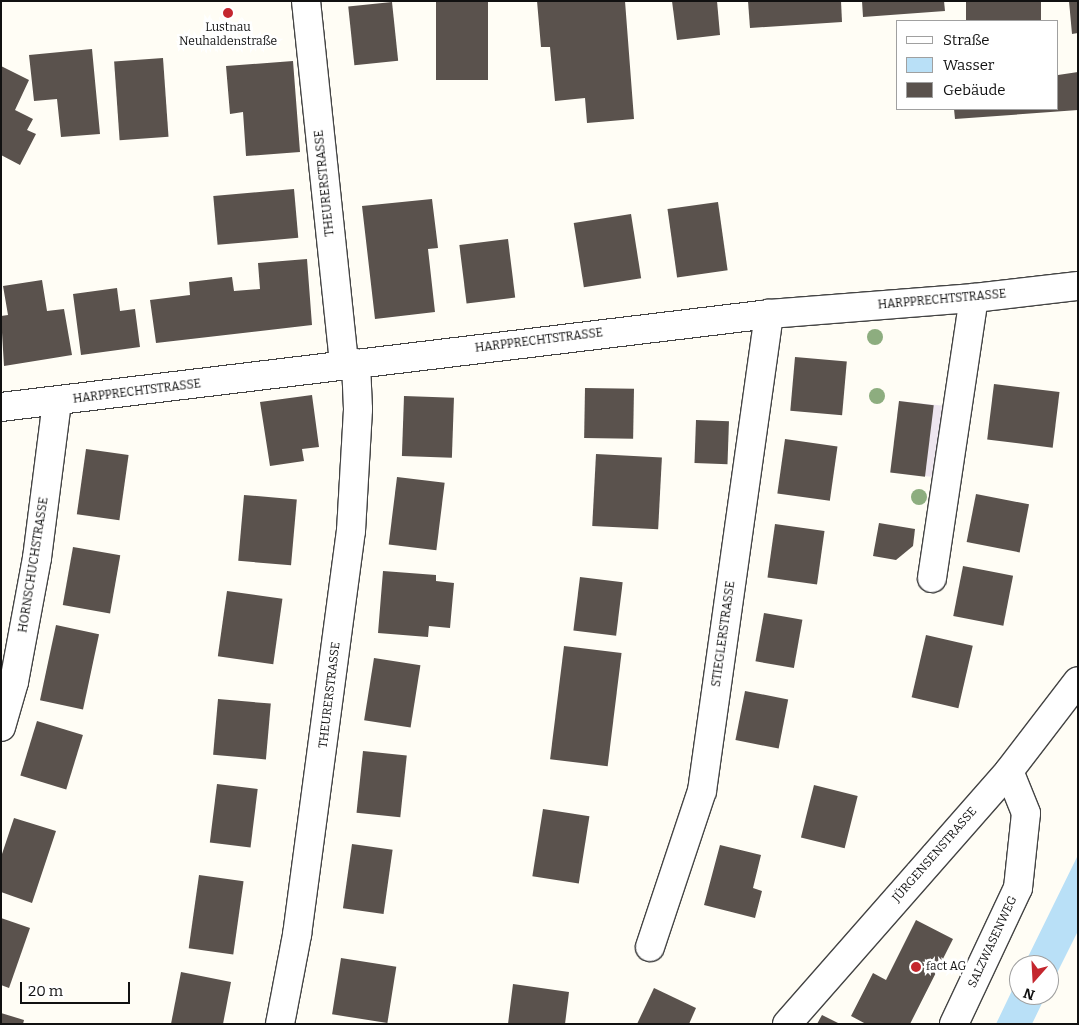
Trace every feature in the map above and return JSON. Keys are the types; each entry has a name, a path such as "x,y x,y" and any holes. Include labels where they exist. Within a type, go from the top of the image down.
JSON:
{"street":[{"name":"THEURERSTRASSE","path":"280,1024 297,935 351,531 358,418 306,1"},
{"name":"HARPPRECHTSTRASSE","path":"1,408 769,314 974,298 1078,286"},
{"path":"932,578 974,298"},
{"name":"STIEGLERSTRASSE","path":"650,947 702,791 769,314"},
{"name":"HORNSCHUCHSTRASSE","path":"1,727 14,682 37,558 57,402"},
{"name":"JÜRGENSENSTRASSE","path":"787,1024 1009,770 1078,681"},
{"name":"SALZWASENWEG","path":"954,1024 1018,888 1026,813 1009,770"}],"shaded area":[{"path":"899,401 958,407 950,479 891,473"}],"water":[{"path":"1078,855 1078,931 1059,969 1059,955 1029,955"},
{"path":"1009,997 1009,1005 1041,1005 1032,1024 996,1024"}],"building":[{"path":"436,1 488,1 488,80 436,80"},
{"path":"537,1 625,1 634,119 587,123 585,98 555,101 550,47 541,47"},
{"path":"672,1 717,1 720,35 677,40"},
{"path":"748,1 841,1 842,22 750,28"},
{"path":"862,1 944,1 945,11 863,17"},
{"path":"966,1 1041,1 1041,20 966,20"},
{"path":"1069,1 1078,1 1078,33 1072,34"},
{"path":"392,2 398,61 354,65 348,7"},
{"path":"92,49 100,134 61,137 57,99 34,101 29,55"},
{"path":"163,58 169,137 120,140 114,61"},
{"path":"293,61 300,152 246,156 243,112 230,114 226,66"},
{"path":"1,66 29,80 15,110 33,119 27,130 36,134 20,165 1,155"},
{"path":"1078,72 1078,110 955,119 954,110 1059,110 1059,75"},
{"path":"294,189 298,238 218,245 213,196"},
{"path":"432,199 438,248 428,249 435,312 375,319 362,206"},
{"path":"718,202 728,270 677,277 667,209"},
{"path":"631,214 641,278 584,287 574,223"},
{"path":"508,239 515,298 467,304 459,245"},
{"path":"307,259 312,325 156,343 150,300 190,295 189,282 232,277 234,291 260,289 258,263"},
{"path":"42,280 47,311 64,309 72,355 4,366 1,316 8,315 3,286"},
{"path":"117,288 120,311 135,309 140,347 81,355 73,294"},
{"path":"795,357 847,362 842,415 790,411"},
{"path":"994,384 1060,392 1053,448 987,440"},
{"path":"585,388 634,389 633,439 584,438"},
{"path":"312,395 319,447 302,449 304,461 270,466 260,402"},
{"path":"404,396 454,398 452,458 402,456"},
{"path":"899,401 934,405 925,477 890,472"},
{"path":"696,420 729,421 727,464 694,463"},
{"path":"785,439 837,446 830,501 777,493"},
{"path":"86,449 129,455 119,520 77,514"},
{"path":"596,454 662,457 658,529 592,526"},
{"path":"397,477 445,483 436,550 389,544"},
{"path":"976,494 1029,504 1020,552 967,542"},
{"path":"244,495 297,500 291,565 238,561"},
{"path":"879,523 915,529 913,546 896,560 873,556"},
{"path":"775,524 825,531 817,584 767,577"},
{"path":"73,547 120,555 110,613 63,605"},
{"path":"963,566 1013,576 1003,626 953,616"},
{"path":"383,571 436,575 436,581 454,583 450,628 429,626 428,637 378,633"},
{"path":"580,577 623,582 616,636 573,631"},
{"path":"227,591 282,599 273,664 218,656"},
{"path":"764,613 802,620 794,668 755,661"},
{"path":"56,625 99,634 83,709 40,700"},
{"path":"926,635 973,646 958,708 912,697"},
{"path":"564,646 622,653 608,766 550,759"},
{"path":"374,658 420,665 411,728 364,720"},
{"path":"745,691 788,699 779,748 735,740"},
{"path":"218,699 271,704 266,759 213,755"},
{"path":"37,721 83,735 66,790 20,776"},
{"path":"363,751 407,756 400,817 357,813"},
{"path":"217,784 258,789 251,848 210,843"},
{"path":"814,785 858,796 845,848 801,837"},
{"path":"543,809 589,816 579,884 532,876"},
{"path":"14,818 56,831 32,903 1,892 1,857"},
{"path":"352,844 393,850 384,914 343,908"},
{"path":"720,845 761,855 753,888 762,891 755,918 704,905"},
{"path":"199,875 244,881 233,955 189,948"},
{"path":"1,918 30,928 9,988 1,985"},
{"path":"916,920 953,939 910,1024 866,1024 851,1016 873,973 886,980"},
{"path":"341,958 396,967 387,1023 332,1014"},
{"path":"181,972 231,982 223,1024 171,1024"},
{"path":"513,984 569,992 565,1024 508,1024"},
{"path":"654,988 696,1008 689,1024 637,1024"},
{"path":"1,1013 24,1020 23,1024 1,1024"},
{"path":"822,1015 840,1024 817,1024"}],"place":[{"name":"Lustnau Neuhaldenstraße","path":"228,13"},
{"name":"fact AG","path":"916,967"}]}
